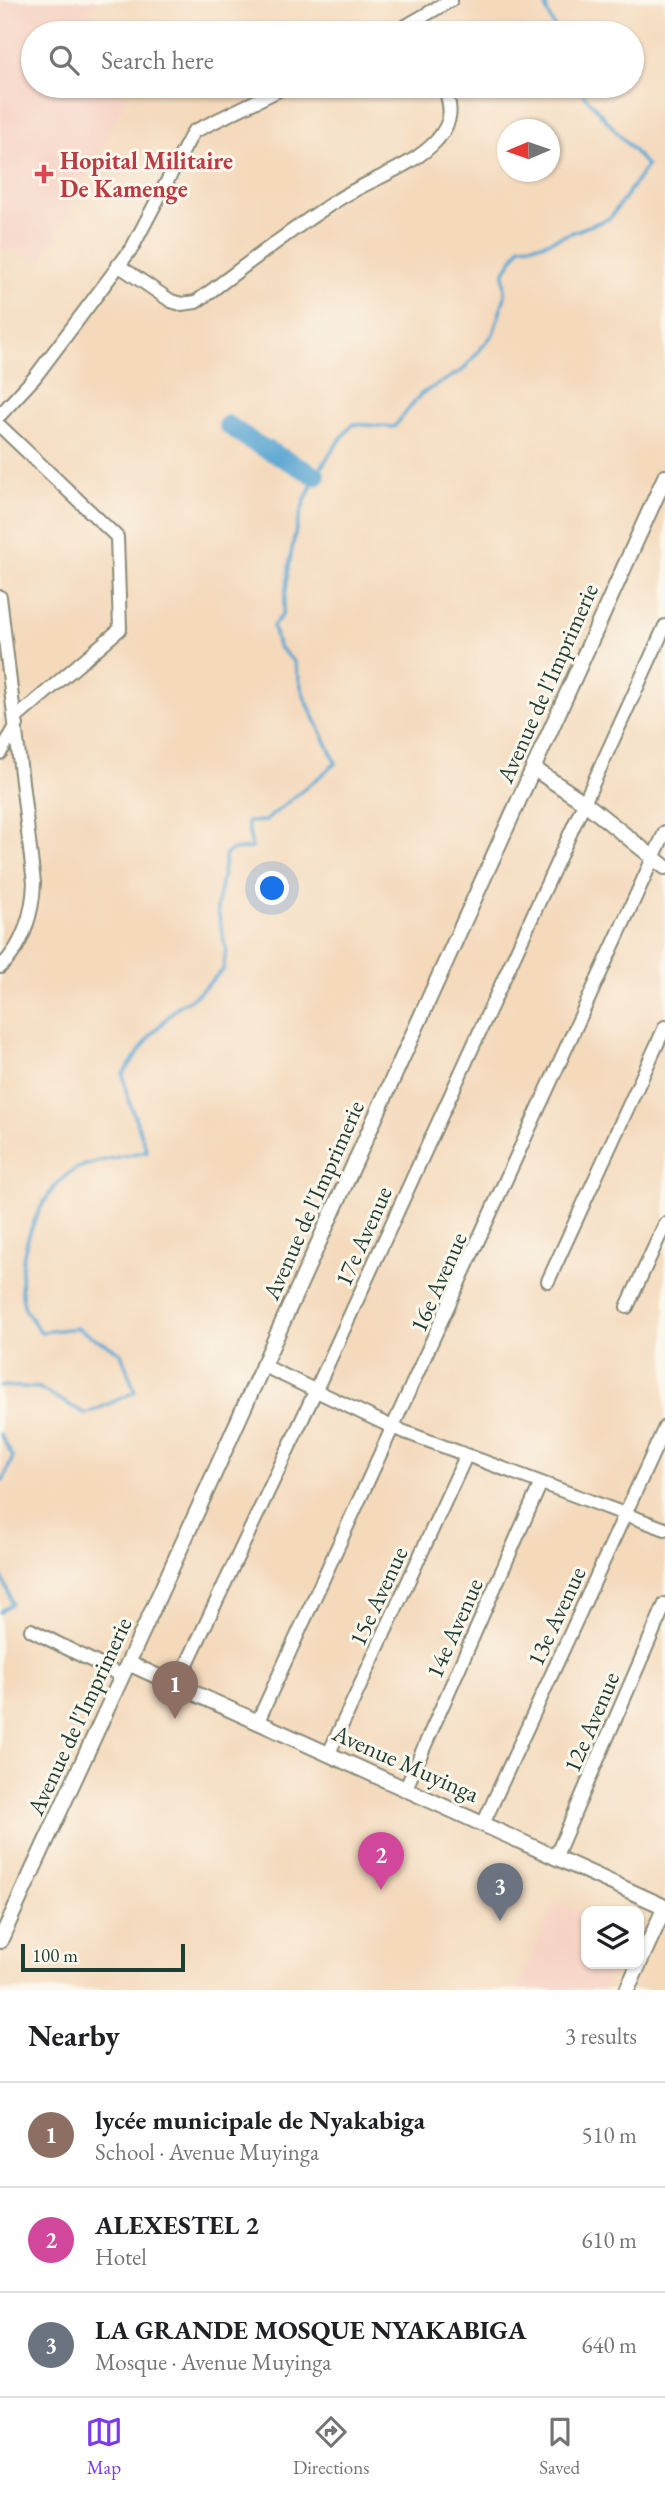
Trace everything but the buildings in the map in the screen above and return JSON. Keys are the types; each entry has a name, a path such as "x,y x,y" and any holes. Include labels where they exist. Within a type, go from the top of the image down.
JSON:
{"street":[{"path":"421,20 451,0"},
{"path":"0,415 35,377 138,237 193,132 262,98"},
{"path":"118,265 171,301 181,304 197,302 336,201 418,155 436,141 450,119 452,107 449,98"},
{"path":"0,426 117,537 120,629 16,721 0,753"},
{"name":"Avenue de l'Imprimerie","path":"0,1941 665,477"},
{"path":"0,597 34,883 33,908 16,947 0,967"},
{"name":"17e Avenue","path":"177,1685 315,1392 665,626"},
{"path":"533,768 585,803 659,862"},
{"name":"16e Avenue","path":"258,1721 659,862 665,832"},
{"path":"548,1281 665,1027"},
{"path":"627,1307 665,1224"},
{"path":"262,1365 394,1429 665,1529"},
{"name":"13e Avenue","path":"484,1822 665,1427"},
{"name":"15e Avenue","path":"329,1754 466,1456"},
{"name":"14e Avenue","path":"406,1788 540,1485"},
{"name":"12e Avenue","path":"555,1858 665,1604"},
{"path":"31,1630 125,1670"},
{"name":"Avenue Muyinga","path":"125,1670 177,1685 484,1822 555,1858 665,1907"},
{"path":"627,1990 665,1907"}],"shaded area":[{"name":"Hopital Militaire De Kamenge","path":"0,0 104,0 90,10 94,21 21,21 21,98 126,100 44,260 0,248"},
{"path":"556,1902 581,1912 581,1969 612,1969 602,1990 517,1990"}],"waterway":[{"path":"547,0 546,9 552,21"},
{"path":"0,1386 39,1388 86,1414 135,1392 121,1353 77,1328 41,1332 29,1315 21,1288 25,1250 31,1230 49,1195 60,1181 74,1170 147,1151 127,1095 123,1074 151,1035 177,1007 194,997 223,970 226,950 217,907 226,854 232,850 252,848 247,822 265,821 336,763 304,696 294,662 278,646 273,626 283,614 295,535 309,491 320,470 353,424 394,427 421,394 463,370 493,334 505,296 504,273 521,246 542,244 610,218 647,166 587,98"},
{"path":"228,425 251,441 316,476"},
{"path":"0,1434 13,1457 3,1481 0,1480"},
{"path":"0,1570 12,1603 0,1612"}],"place":[{"name":"Hopital Militaire De Kamenge","path":"44,174"},
{"name":"lycée municipale de Nyakabiga","path":"175,1719"},
{"name":"ALEXESTEL 2","path":"381,1890"},
{"name":"LA GRANDE MOSQUE NYAKABIGA","path":"500,1921"}]}
